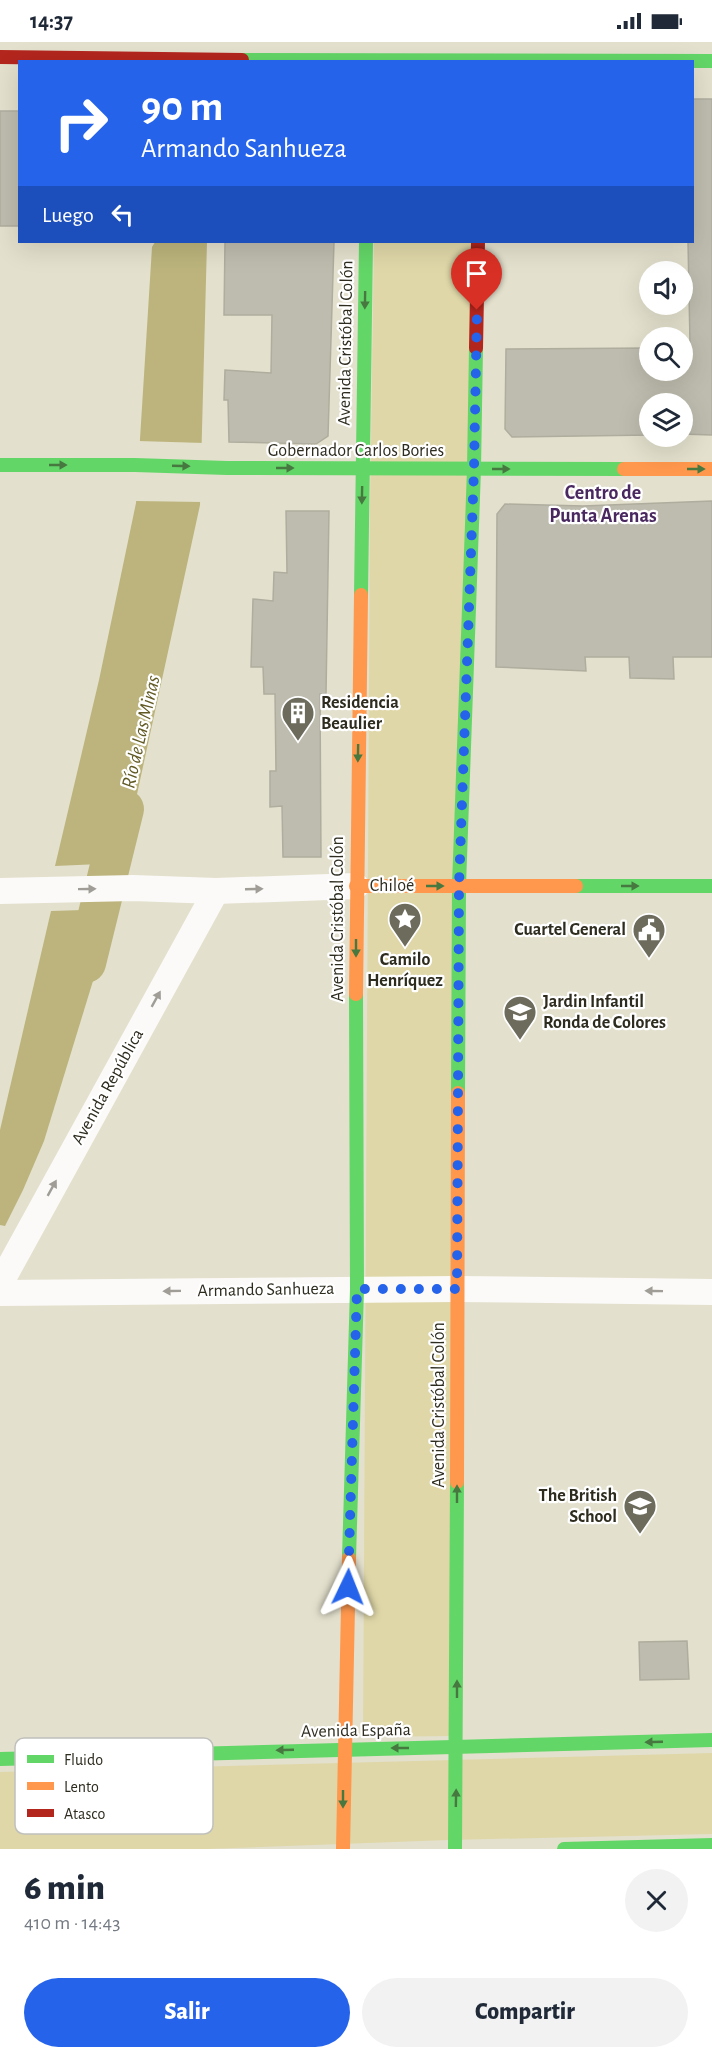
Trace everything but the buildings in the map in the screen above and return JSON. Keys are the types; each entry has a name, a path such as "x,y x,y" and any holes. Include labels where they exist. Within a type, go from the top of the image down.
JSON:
{"main road":[{"path":"0,57 222,59 481,57 654,60"},
{"path":"694,61 712,61"},
{"name":"Avenida Cristóbal Colón","path":"343,1849 357,1289 356,886 366,243"},
{"name":"Avenida Cristóbal Colón","path":"455,1849 459,886 474,469 478,243"},
{"name":"Gobernador Carlos Bories","path":"0,465 362,469 712,469"},
{"name":"Chiloé","path":"356,886 712,886"},
{"name":"Avenida España","path":"213,1752 712,1740"},
{"name":"Avenida España","path":"0,1759 15,1759"},
{"path":"564,1849 712,1845"}],"street":[{"name":"Chiloé","path":"0,891 133,888 216,891 356,886"},
{"name":"Avenida República","path":"0,1284 216,891"},
{"name":"Armando Sanhueza","path":"0,1293 357,1289 712,1292"}],"shaded area":[{"path":"374,243 471,243 452,1736 363,1737 370,507"},
{"path":"712,1753 712,1834 448,1840 206,1849 0,1849 0,1772 15,1772 15,1834 213,1834 213,1766"}],"water":[{"path":"154,243 207,243 200,505 122,863 55,866 99,680 136,503 152,247"},
{"path":"115,909 44,1141 5,1226 0,1225 0,1130 51,911"}],"pier":[{"path":"138,441 204,443 202,502 135,501"}],"waterway":[{"name":"Río de Las Minas","path":"86,963 124,809"}],"traffic: fast":[{"path":"694,61 712,61"},
{"path":"361,595 366,243"},
{"path":"458,1093 459,886 474,469 476,348"},
{"path":"0,465 624,469"},
{"path":"576,886 712,886"},
{"path":"349,1558 357,1289 356,994"},
{"path":"455,1849 457,1482"},
{"path":"213,1753 712,1740"},
{"path":"0,1759 15,1759"},
{"path":"564,1849 712,1845"}],"traffic: slow":[{"path":"624,469 712,469"},
{"path":"356,994 361,595"},
{"path":"356,886 576,886"},
{"path":"457,1482 458,1093"},
{"path":"343,1849 349,1558"}],"traffic: jam":[{"path":"0,57 242,60"},
{"path":"476,348 478,243"}],"place":[{"name":"Residencia Beaulier","path":"298,742"},
{"name":"Camilo Henríquez","path":"405,948"},
{"name":"Cuartel General","path":"649,959"},
{"name":"Jardin Infantil Ronda de Colores","path":"520,1041"},
{"name":"The British School","path":"640,1535"}],"district":[{"name":"Centro de Punta Arenas","path":"603,504"}],"route":[{"path":"348,1587 357,1289 457,1289 459,886 474,469 477,310"}]}
